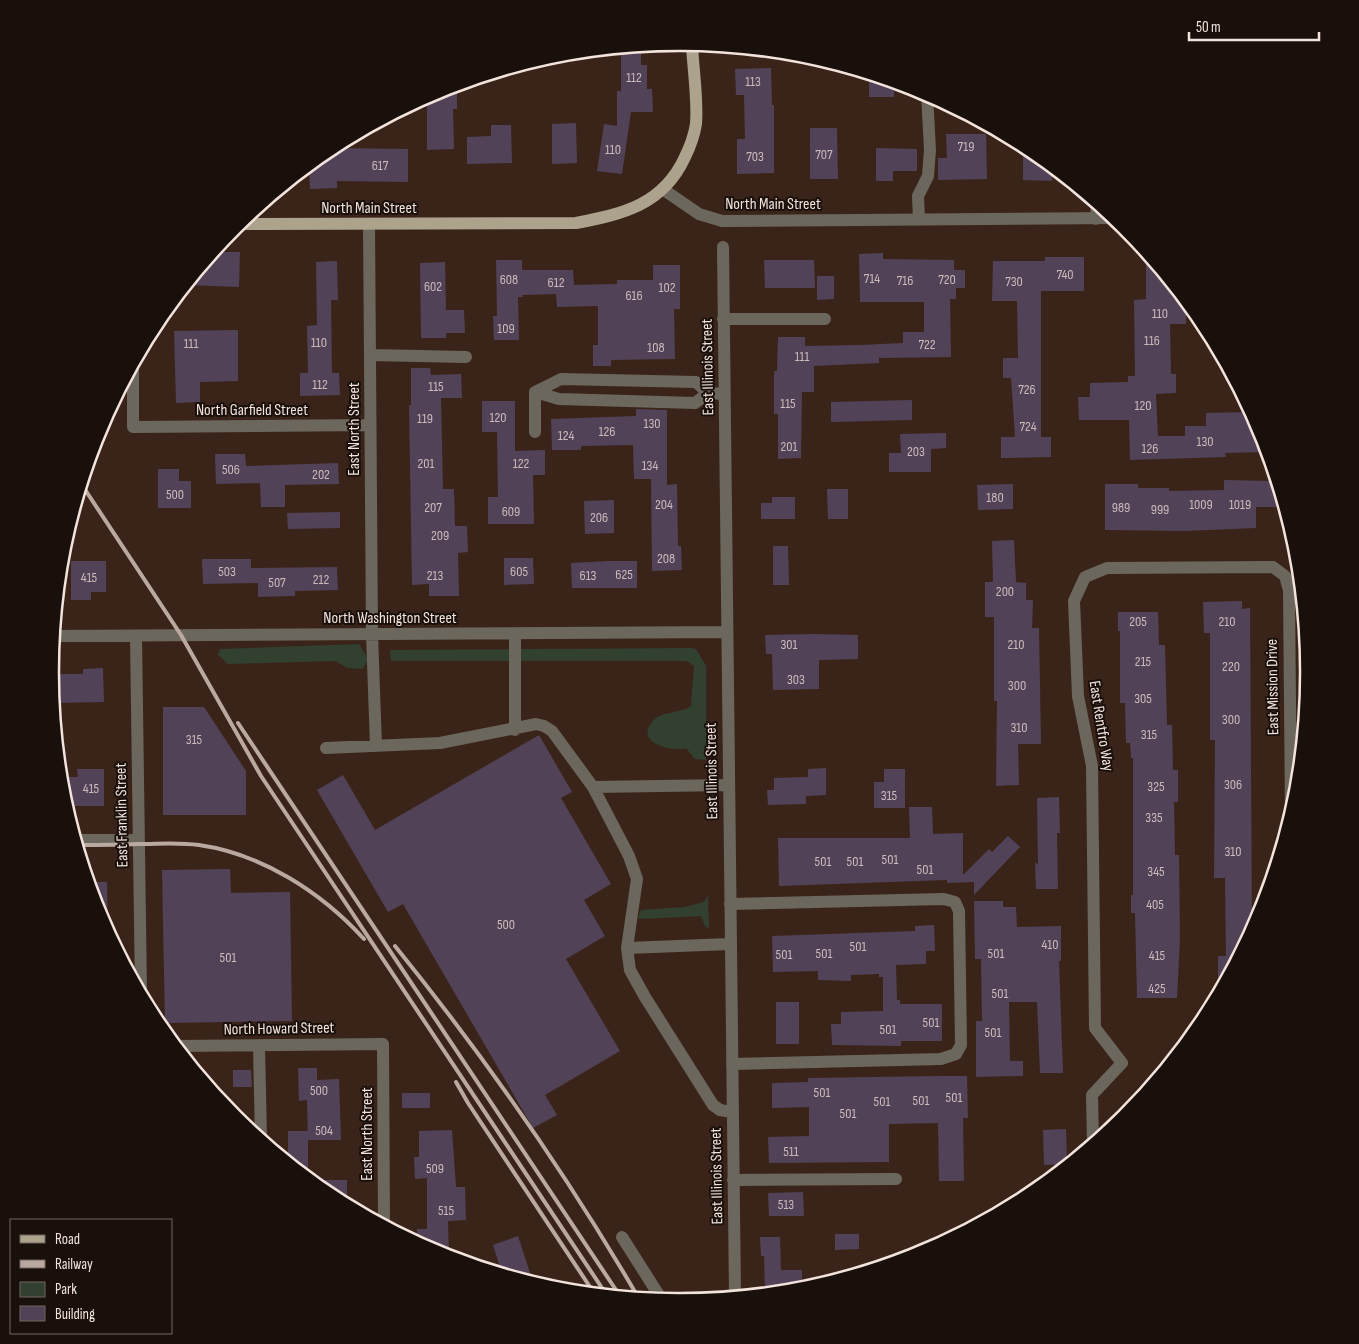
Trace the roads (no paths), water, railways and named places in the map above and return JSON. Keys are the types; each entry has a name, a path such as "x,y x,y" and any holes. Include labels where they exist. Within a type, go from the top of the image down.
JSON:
{"main road":[{"path":"664,190 679,170 691,144 696,124 692,52"},
{"name":"North Main Street","path":"250,224 576,223 613,216 641,204 664,190"}],"street":[{"path":"919,220 918,196 928,176 930,150 927,103"},
{"name":"North Main Street","path":"664,190 700,214 722,221 1103,219"},
{"path":"1096,212 1096,219"},
{"name":"East North Street","path":"369,224 372,634 376,746"},
{"name":"East Illinois Street","path":"723,246 735,1290"},
{"path":"723,319 825,319"},
{"path":"370,355 466,357"},
{"name":"North Garfield Street","path":"133,379 133,426 370,425"},
{"path":"536,392 561,380 696,382 708,394"},
{"path":"536,392 559,399 695,403 708,394 724,394"},
{"path":"535,432 536,392"},
{"name":"East Mission Drive","path":"1273,567 1285,576 1295,590"},
{"name":"East Rentfro Way","path":"1093,1135 1092,1095 1122,1063 1095,1028 1092,766 1078,696 1074,601 1085,577 1107,568 1273,567"},
{"name":"East Mission Drive","path":"1292,772 1295,591"},
{"name":"North Washington Street","path":"60,636 727,632"},
{"path":"515,634 515,730"},
{"name":"East Franklin Street","path":"136,636 141,980"},
{"path":"326,748 440,743 515,730 536,724 552,731 593,787 629,856 637,879 627,948 630,970 713,1105 720,1110 732,1112"},
{"path":"593,787 729,785"},
{"path":"82,840 139,840"},
{"path":"730,904 944,899 955,902 959,910 960,920 960,1045 956,1054 941,1059 732,1064"},
{"path":"627,948 730,944"},
{"name":"East North Street","path":"383,1044 384,1218"},
{"name":"North Howard Street","path":"184,1046 383,1044"},
{"path":"259,1046 260,1129"},
{"path":"733,1180 896,1179"},
{"path":"622,1237 657,1292"}],"railway":[{"path":"86,491 181,635 261,776 602,1287"},
{"path":"238,723 615,1289"},
{"path":"84,845 191,844 245,857 268,866 310,891 364,939"},
{"path":"395,946 461,1030 523,1117 583,1206 634,1291"},
{"path":"456,1082 589,1286"}]}
